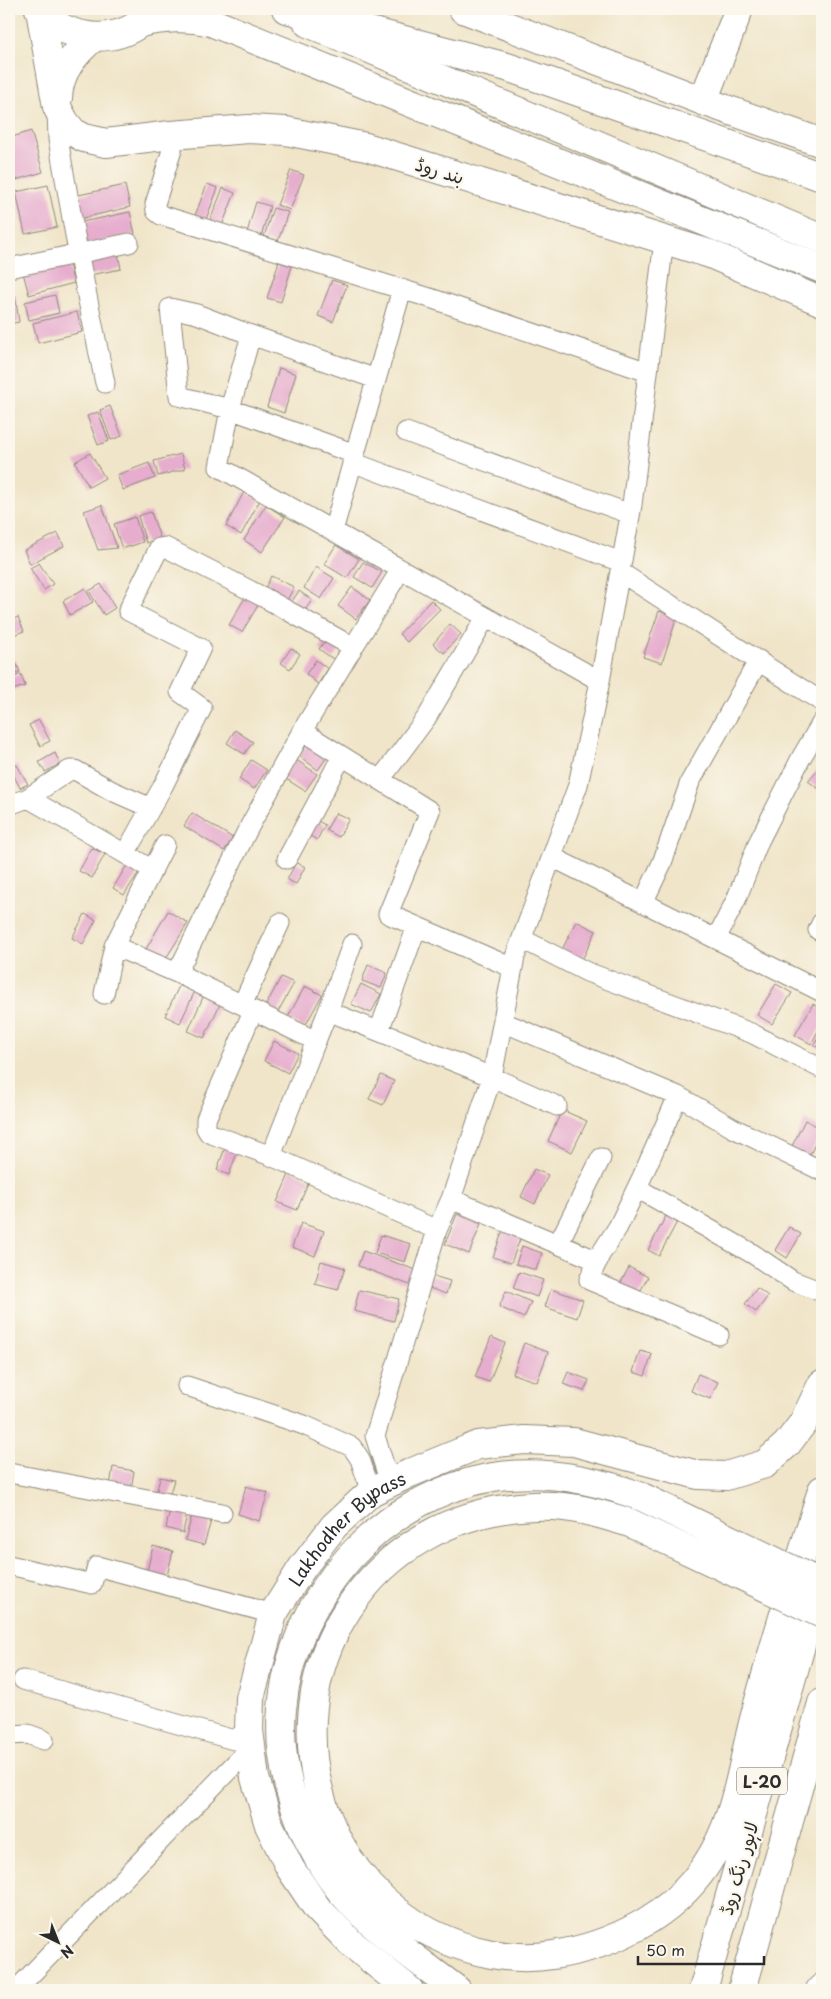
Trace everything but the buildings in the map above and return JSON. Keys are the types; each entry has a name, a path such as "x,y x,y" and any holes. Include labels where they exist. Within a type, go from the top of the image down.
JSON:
{"main road":[{"path":"274,9 822,239"},
{"path":"286,9 507,67 822,177"},
{"path":"463,9 703,101 822,143"},
{"path":"703,101 740,9"},
{"path":"39,10 64,29 79,35 94,37 118,33 147,16 186,17 211,22 822,269"},
{"path":"39,10 57,107"},
{"path":"57,107 62,75 70,60 94,37"},
{"name":"بند روڈ","path":"57,107 73,132 93,141 106,143 171,135 249,129 286,131 366,147 710,254 822,302"},
{"name":"Lakhodher Bypass","path":"409,1990 351,1943 317,1908 290,1868 269,1825 255,1778 250,1738 250,1698 273,1614 302,1568 334,1526 381,1487 478,1445 524,1440 574,1442 698,1475 726,1476 765,1464 788,1444 803,1423 822,1384"},
{"path":"457,1990 381,1931 352,1904 318,1858 301,1823 290,1790 282,1749 282,1709 288,1672 301,1630 318,1598 351,1556 389,1520 418,1502 456,1486 493,1477 528,1474 567,1478 615,1487 642,1497 822,1584"},
{"path":"822,1490 754,1719 734,1804 726,1828 715,1850 694,1880 668,1906 620,1936 567,1953 514,1958 478,1952 439,1937 408,1921 374,1892 356,1869 335,1835 323,1804 315,1774 311,1725 314,1694 324,1660 334,1634 354,1599 377,1572 405,1548 429,1533 482,1513 509,1508 536,1506 573,1507 630,1523 822,1614"},
{"name":"لاہور رنگ روڈ","path":"703,1990 822,1572"},
{"name":"لاہور رنگ روڈ","path":"742,1990 822,1703"}],"street":[{"path":"57,107 58,139 78,252 105,382"},
{"path":"171,135 172,150 155,204 156,211 161,215 402,289 648,372"},
{"path":"381,1487 375,1436 436,1230 450,1199 492,1077 513,968 522,939 578,785 600,682 630,514 664,240"},
{"path":"9,268 78,252 129,243"},
{"path":"333,531 402,289"},
{"path":"376,379 197,314 170,308 180,396 230,409 621,567 822,702"},
{"path":"251,335 230,409 219,467 600,682"},
{"path":"406,432 630,514"},
{"path":"126,854 202,708 180,692 201,648 128,612 160,548 165,547 265,598 353,647"},
{"path":"176,973 247,831 302,731 401,569"},
{"path":"380,780 427,717 486,617"},
{"path":"644,903 662,863 690,782 759,660"},
{"path":"716,939 736,900 759,841 801,758 822,722"},
{"path":"302,731 430,811 388,914 513,968"},
{"path":"287,860 342,756"},
{"path":"9,806 28,798 70,770 75,770 112,791 151,808"},
{"path":"28,798 153,870"},
{"path":"104,994 114,946 165,845"},
{"path":"552,857 822,992"},
{"path":"280,923 206,1119 206,1128 210,1133 270,1156 436,1230"},
{"path":"379,1031 417,926"},
{"path":"522,939 588,972 752,1033 822,1069"},
{"path":"270,1156 328,1011 352,944"},
{"path":"114,946 176,973 316,1041"},
{"path":"328,1011 492,1077 557,1106"},
{"path":"503,1022 678,1096 733,1128 822,1171"},
{"path":"678,1096 637,1188 618,1227 598,1261 590,1280 718,1335"},
{"path":"558,1244 601,1158"},
{"path":"637,1188 753,1254 793,1281 822,1292"},
{"path":"450,1199 598,1261"},
{"path":"187,1386 304,1425 352,1447 381,1487"},
{"path":"9,1474 222,1513"},
{"path":"9,1565 92,1584 97,1566 273,1614"},
{"path":"23,1680 234,1740 250,1738"},
{"path":"9,1734 28,1734 44,1740"},
{"path":"16,1990 250,1738"}]}
